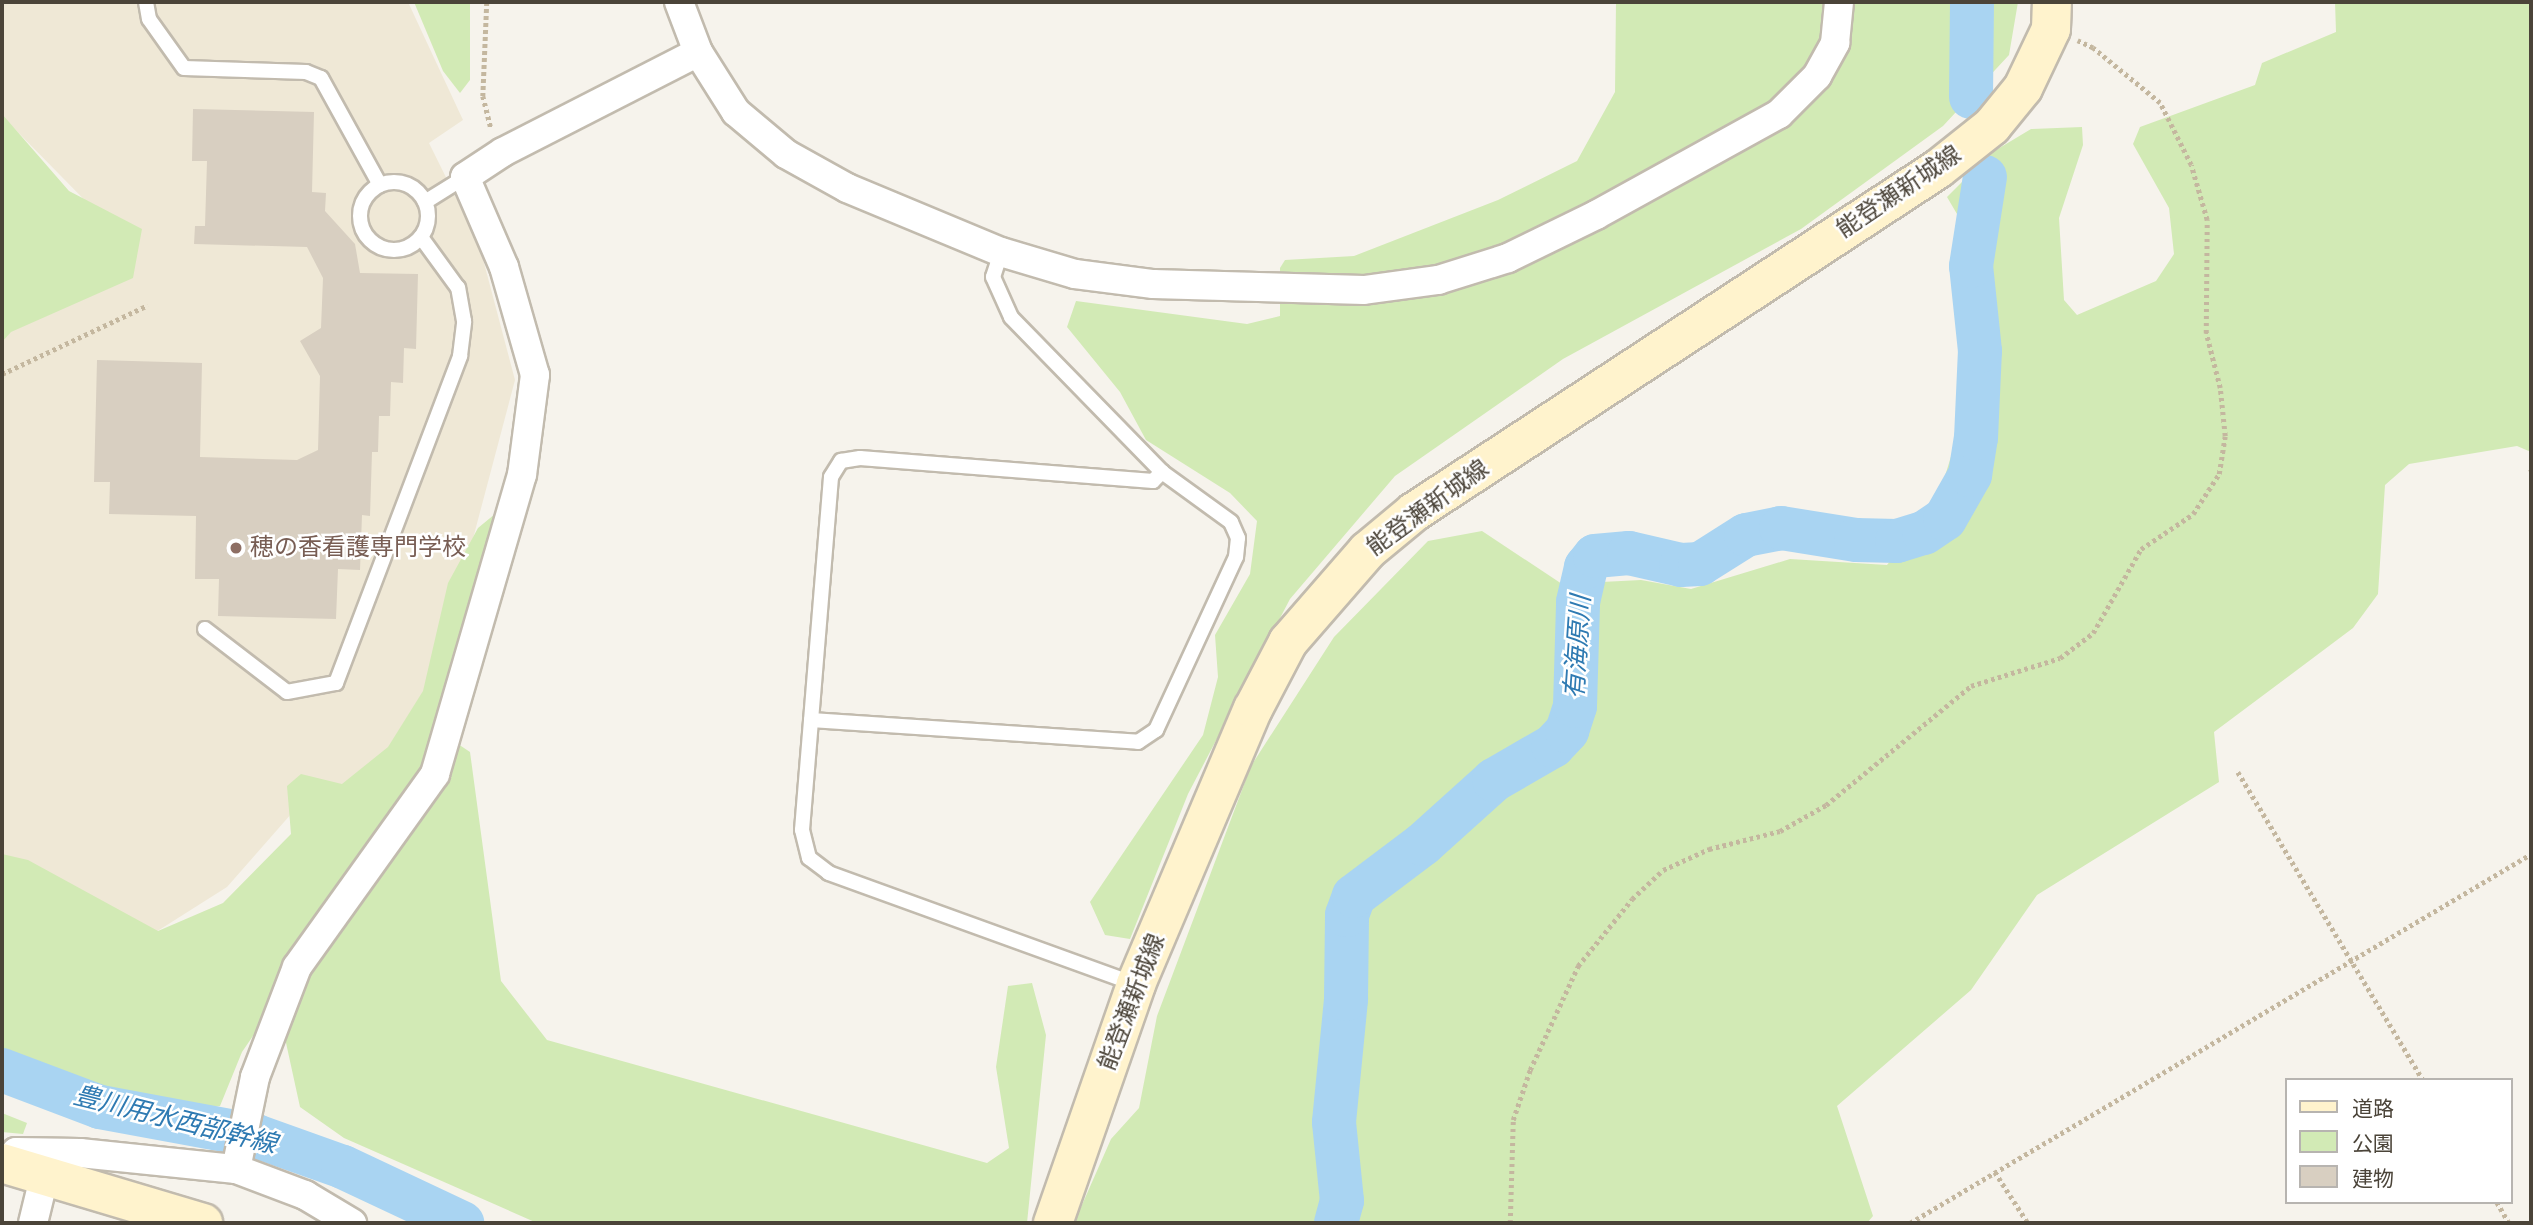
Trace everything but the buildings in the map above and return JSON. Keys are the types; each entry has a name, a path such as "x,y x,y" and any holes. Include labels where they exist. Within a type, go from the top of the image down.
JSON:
{"main road":[{"name":"能登瀬新城線","path":"1053,1223 1136,984 1252,709 1288,642 1367,551 1414,512 1938,169 1992,126 2023,88 2051,15"},
{"path":"5,1164 44,1178 203,1223"}],"street":[{"path":"685,3 698,52 736,112 786,154 847,188 1001,252 1075,274 1153,284 1364,290 1438,280 1507,258 1585,221 1779,114 1817,76 1835,43 1839,2"},
{"path":"237,1162 255,1077 297,967 435,774 522,475 535,375 505,267 465,177 503,152 698,52"},
{"path":"5,1164 16,1152 237,1162 305,1195 352,1223"},
{"path":"33,1223 44,1178"}],"lane":[{"path":"146,2 149,19 184,68 306,72 321,78 380,185"},
{"path":"425,202 465,177"},
{"path":"402,183 425,202 428,215 421,237 401,250 389,250 369,239 362,229 360,208 371,190 380,185 402,183"},
{"path":"205,629 287,692 336,683 460,356 464,321 457,288 421,237"},
{"path":"811,720 1138,742 1156,730 1236,557 1238,538 1231,522 1162,472 1011,317 993,277 1001,252"},
{"path":"1136,984 829,873 809,858 802,830 831,477 841,461 860,458 1153,481 1162,472"}],"path":[{"path":"487,2 483,96 491,129 503,152"},
{"path":"1510,1223 1513,1120 1530,1070 1578,967 1632,899 1664,870 1709,849 1780,831 1826,804 1971,686 2060,658 2093,633 2141,549 2193,514 2219,474 2225,436 2220,388 2206,333 2207,220 2191,165 2160,103 2051,15"},
{"path":"2,374 148,305"},
{"path":"2238,772 2422,1078"},
{"path":"1910,1223 2531,855"},
{"path":"1995,1171 2028,1223"},
{"path":"2498,1204 2509,1223"}],"shaded area":[{"name":"穂の香看護専門学校","path":"2,2 408,2 463,120 429,143 479,244 515,380 426,716 359,783 306,797 227,887 148,937 2,864 2,323 116,232 2,116"}],"green space":[{"path":"414,2 470,2 470,80 460,93 443,71"},
{"path":"1616,2 2018,2 2009,55 1943,126 1801,229 1563,359 1395,476 1290,599 1188,794 1130,939 1105,935 1090,902 1203,735 1218,677 1215,635 1250,574 1257,521 1230,493 1146,440 1120,392 1067,327 1076,301 1247,324 1280,316 1280,268 1285,260 1354,256 1498,200 1577,161 1615,92"},
{"path":"2335,2 2531,2 2531,452 2517,446 2409,464 2385,485 2378,594 2353,628 2214,732 2219,782 2037,895 1971,990 1837,1106 1873,1216 1867,1223 1074,1223 1111,1139 1139,1108 1157,1016 1251,766 1334,637 1428,541 1482,531 1562,584 1641,580 1691,589 1790,559 1887,565 1936,505 1967,405 1977,313 1974,243 1947,197 1991,153 2031,129 2082,127 2083,145 2059,218 2064,300 2077,315 2156,281 2174,254 2169,208 2133,144 2140,127 2255,85 2262,63 2336,32"},
{"path":"2,114 69,191 142,229 133,278 11,332 2,342"},
{"path":"501,509 440,732 470,752 501,981 547,1040 987,1163 1009,1148 996,1067 1008,986 1032,983 1046,1035 1027,1223 537,1223 344,1138 300,1107 283,1029 259,1027 242,1052 220,1106 187,1111 46,1073 2,1052 2,854 28,860 158,931 223,903 291,834 287,786 301,774 342,784 388,747 423,691 448,583 478,528"},
{"path":"2,1113 27,1123 23,1134 2,1132"}],"waterway":[{"name":"有海原川","path":"1971,97 1972,2"},
{"name":"有海原川","path":"1336,1223 1342,1201 1334,1122 1346,999 1347,915 1354,896 1423,844 1494,780 1553,746 1567,731 1575,706 1578,602 1586,567 1595,556 1629,553 1681,565 1700,564 1746,535 1781,528 1856,540 1897,541 1924,533 1945,519 1970,475 1976,438 1980,351 1971,266 1985,177"},
{"name":"豊川用水西部幹線","path":"2,1070 100,1107 256,1136 343,1167 462,1223"}],"place":[{"name":"穂の香看護専門学校","path":"236,548"}]}
